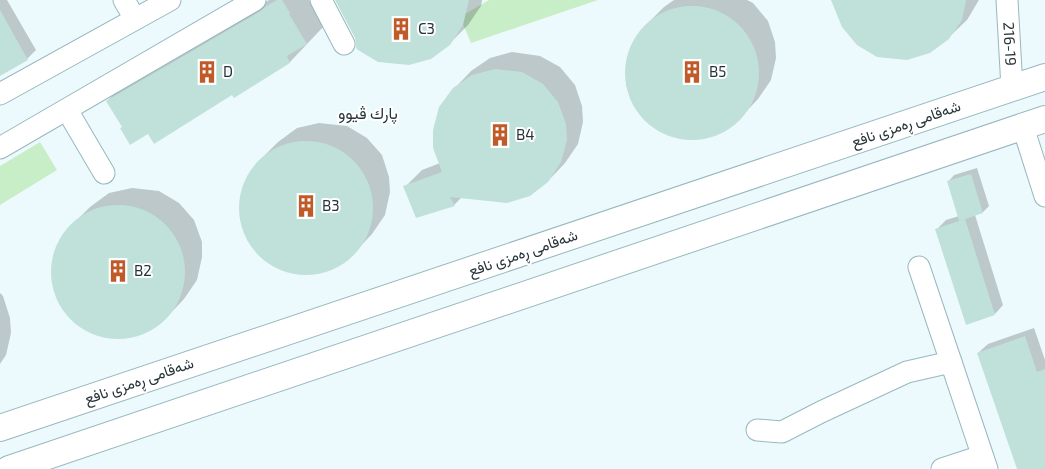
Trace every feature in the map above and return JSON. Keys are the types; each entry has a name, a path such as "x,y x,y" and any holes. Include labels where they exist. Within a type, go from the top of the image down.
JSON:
{"main road":[{"name":"شەقامی ڕەمزی نافع","path":"0,428 1045,77"},
{"path":"8,469 1034,123"},
{"path":"77,402 65,411 63,430 72,440 78,442 91,441"}],"street":[{"path":"124,0 135,19"},
{"path":"0,94 170,0"},
{"path":"0,148 255,0"},
{"path":"321,0 344,44"},
{"name":"216-19","path":"1007,0 1012,88"},
{"path":"67,110 104,173"},
{"path":"1034,123 1045,196"},
{"path":"919,266 984,463 942,469"},
{"path":"757,430 782,432 907,372 951,362"}],"green space":[{"path":"489,0 598,0 471,43 460,17"},
{"path":"40,142 57,170 0,205 0,166"}],"building":[{"name":"D","path":"277,0 282,0 307,44 287,56 290,63 234,98 232,95 154,144 148,134 130,145 120,128 122,127 106,101"},
{"name":"C3","path":"335,0 469,0 463,25 450,45 431,59 409,65 378,62 358,50 355,38"},
{"path":"831,0 966,0 962,20 949,39 930,53 907,60 877,57 857,45 842,27"},
{"name":"B5","path":"692,6 718,11 739,26 754,47 759,73 754,99 739,120 718,135 692,140 666,135 645,120 630,99 625,73 630,47 645,26 666,11"},
{"path":"0,10 28,60 0,76"},
{"name":"B4","path":"495,69 522,72 543,84 558,102 566,124 567,140 561,162 548,182 530,196 507,203 450,197 455,206 416,218 403,186 442,172 433,148 433,130 439,107 453,88 472,75"},
{"name":"B3","path":"306,141 332,146 353,161 368,182 373,208 368,234 353,255 332,270 306,275 280,270 259,255 244,234 239,208 244,182 259,161 280,146"},
{"path":"971,174 983,213 959,221 947,181"},
{"name":"B2","path":"118,205 144,210 165,225 180,246 185,272 180,298 165,319 144,334 118,339 92,334 71,319 56,298 51,272 56,246 71,225 92,210"},
{"path":"965,219 995,315 966,325 935,229"},
{"path":"1025,336 1037,372 1045,369 1045,469 1017,469 977,353"}],"place":[{"name":"C3","path":"401,29"},
{"name":"D","path":"207,72"},
{"name":"B5","path":"692,72"},
{"name":"B4","path":"500,135"},
{"name":"B3","path":"306,206"},
{"name":"B2","path":"118,271"}],"district":[{"name":"پارك ڤیوو","path":"368,113"}]}
